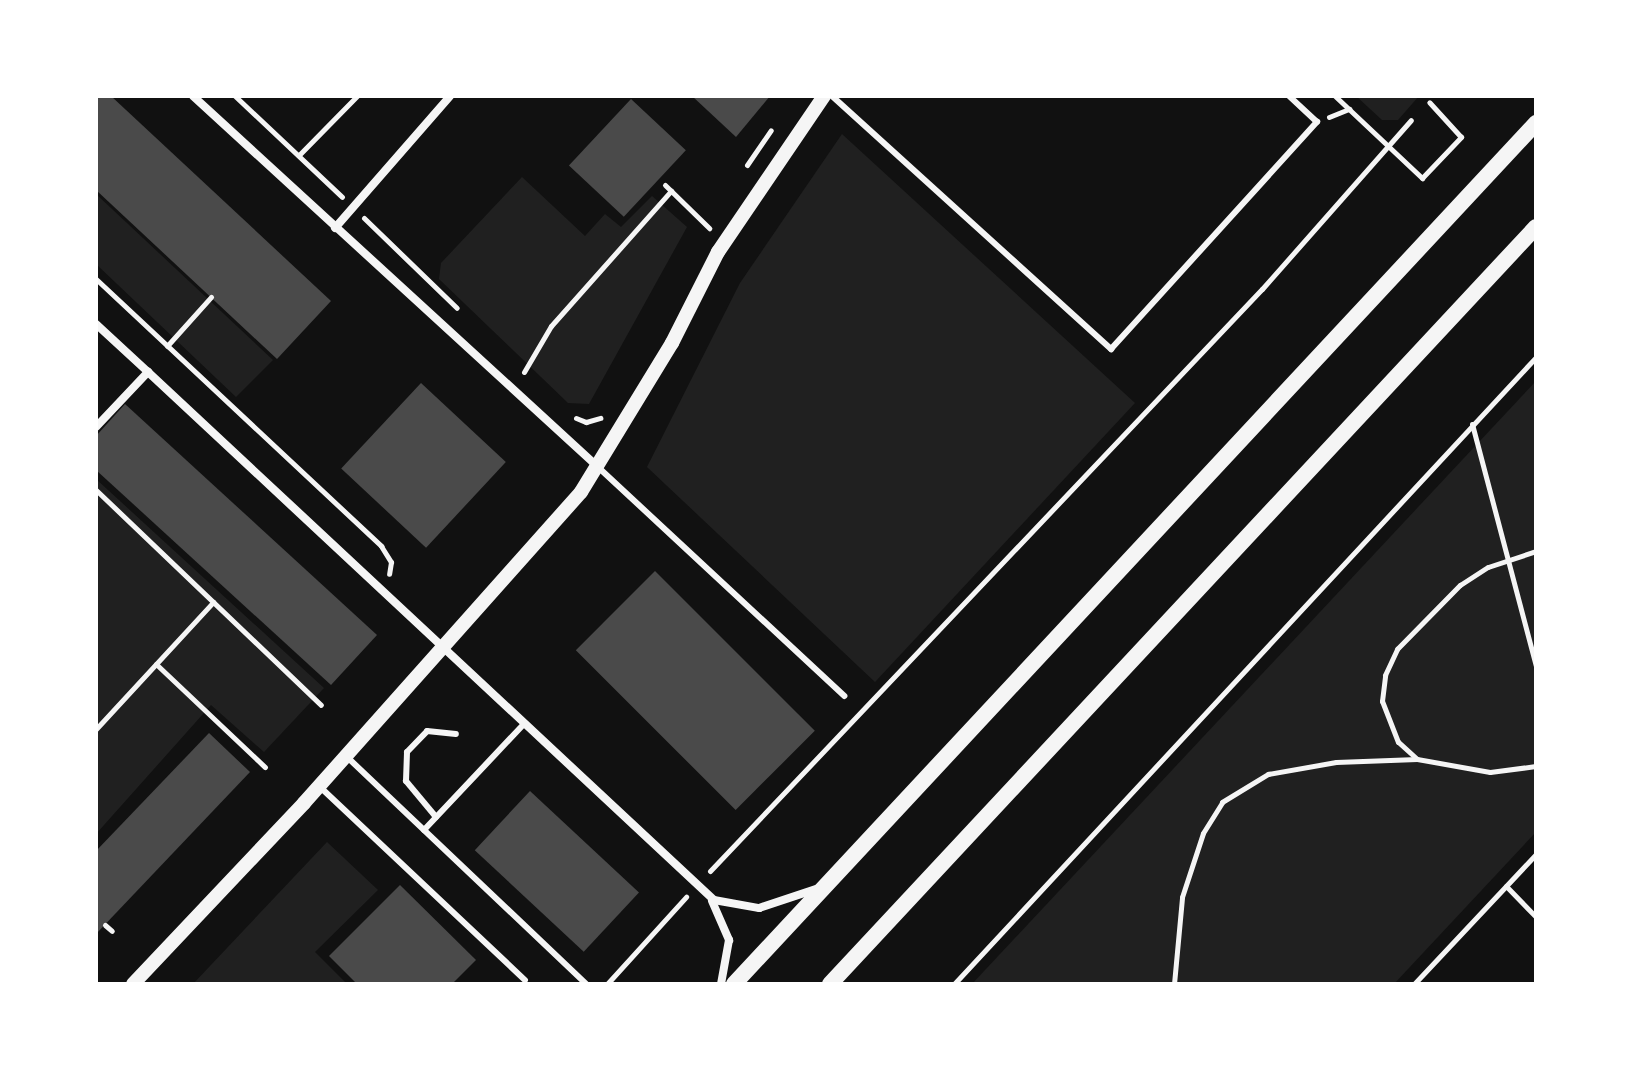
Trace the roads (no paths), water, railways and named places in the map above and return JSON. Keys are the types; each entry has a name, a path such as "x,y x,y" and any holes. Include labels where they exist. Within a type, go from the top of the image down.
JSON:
{"main road":[{"path":"734,984 1536,123"},
{"path":"830,984 1536,227"}],"street":[{"path":"193,96 599,468"},
{"path":"335,228 391,158 450,96"},
{"path":"133,984 443,649 599,468 672,343 718,252 824,96"},
{"path":"96,324 710,896 734,907 759,908 825,886"},
{"path":"96,427 148,372"},
{"path":"710,896 729,940 721,984"}],"lane":[{"path":"832,96 1111,349 1317,122 1289,96"},
{"path":"599,468 844,696"},
{"path":"424,830 524,724"},
{"path":"436,817 406,781 407,752 427,731 456,734"},
{"path":"346,756 586,984"},
{"path":"319,786 525,980"}]}
